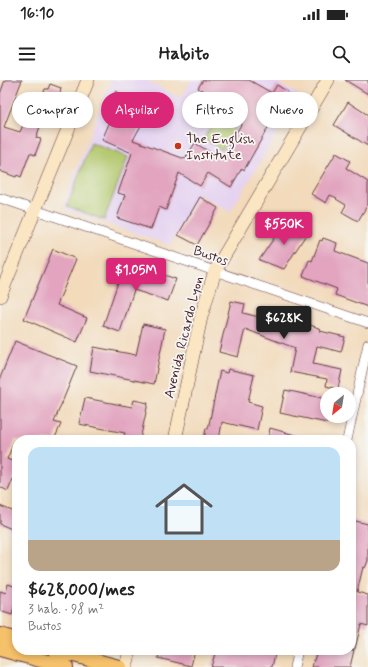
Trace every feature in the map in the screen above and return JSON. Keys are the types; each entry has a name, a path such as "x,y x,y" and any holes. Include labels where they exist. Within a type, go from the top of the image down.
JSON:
{"main road":[{"path":"0,636 12,639"},
{"path":"0,649 12,652"},
{"path":"22,655 66,667"},
{"path":"74,655 118,667"}],"street":[{"path":"0,296 88,80"},
{"name":"Avenida Ricardo Lyon","path":"176,435 201,316 215,271 328,80"},
{"name":"Bustos","path":"0,198 368,324"},
{"path":"348,435 368,344"},
{"path":"126,667 129,655"},
{"path":"294,667 297,655"}],"shaded area":[{"name":"The English Institute","path":"111,80 146,80 169,92 106,92"},
{"name":"The English Institute","path":"191,80 273,80 293,92 256,92 256,128 281,128 230,212 199,194 170,245 66,210 64,203 101,106 101,128 174,128 174,94 181,98 182,96 182,128 248,128 248,92 184,92"}],"green space":[{"path":"210,128 235,128 222,150 204,138"},
{"path":"91,143 128,157 104,220 67,206"}],"building":[{"path":"5,80 22,80 17,92 12,92 12,106 4,127 20,132 22,128 40,128 36,138 41,139 35,155 30,153 21,177 17,175 16,177 0,171 0,94"},
{"path":"203,80 249,80 270,92 256,92 256,128 268,128 244,170 242,168 231,187 208,173 200,186 179,173 166,210 159,207 151,229 117,218 125,195 118,193 132,153 102,140 107,128 140,128 133,140 185,159 195,143 221,159 239,128 248,128 248,92 205,92 198,88"},
{"path":"345,80 368,80 368,94"},
{"path":"50,84 61,88 60,92 44,92 45,89 48,89"},
{"path":"277,85 288,92 273,92"},
{"path":"348,102 368,115 368,146 334,125"},
{"path":"336,153 350,161 346,168 368,182 368,204 358,221 342,212 346,205 336,199 337,198 330,195 326,203 311,194"},
{"path":"200,197 218,208 197,245 178,235"},
{"path":"285,222 307,233 284,269 259,260"},
{"path":"323,238 337,243 335,251 368,263 368,307 335,295 337,289 303,276 309,260 312,261 320,240 322,241"},
{"path":"53,249 76,259 57,305 87,318 77,342 24,319"},
{"path":"125,262 176,279 168,301 134,290 120,332 103,326"},
{"path":"231,301 245,304 243,313 259,317 263,307 321,329 320,331 345,337 341,352 317,346 313,364 342,370 338,387 326,386 327,379 290,372 295,348 245,329 238,357 219,352"},
{"path":"143,324 165,329 154,384 90,371 94,347 136,355"},
{"path":"15,341 77,366 54,422 61,424 56,435 12,435 12,447 7,459 12,461 12,481 8,491 0,487 0,378"},
{"path":"228,369 254,375 248,402 262,406 257,430 222,422 220,435 205,435 206,428 208,429 220,371 227,373"},
{"path":"285,390 320,398 320,422 280,413"},
{"path":"85,398 132,407 134,400 148,403 141,435 124,435 125,433 79,424"},
{"path":"270,428 295,435 269,435"},
{"path":"0,506 12,511 12,529 0,524"},
{"path":"356,521 368,524 368,561 365,568 363,567 357,592 368,595 368,626 361,624 356,645"},
{"path":"8,584 12,585 12,615 0,611 0,591 6,593"},
{"path":"159,655 194,655 191,666 158,658"},
{"path":"215,655 275,655 272,667 211,667"},
{"path":"316,655 353,655 350,667 312,667"}],"place":[{"name":"The English Institute","path":"178,146"}]}
